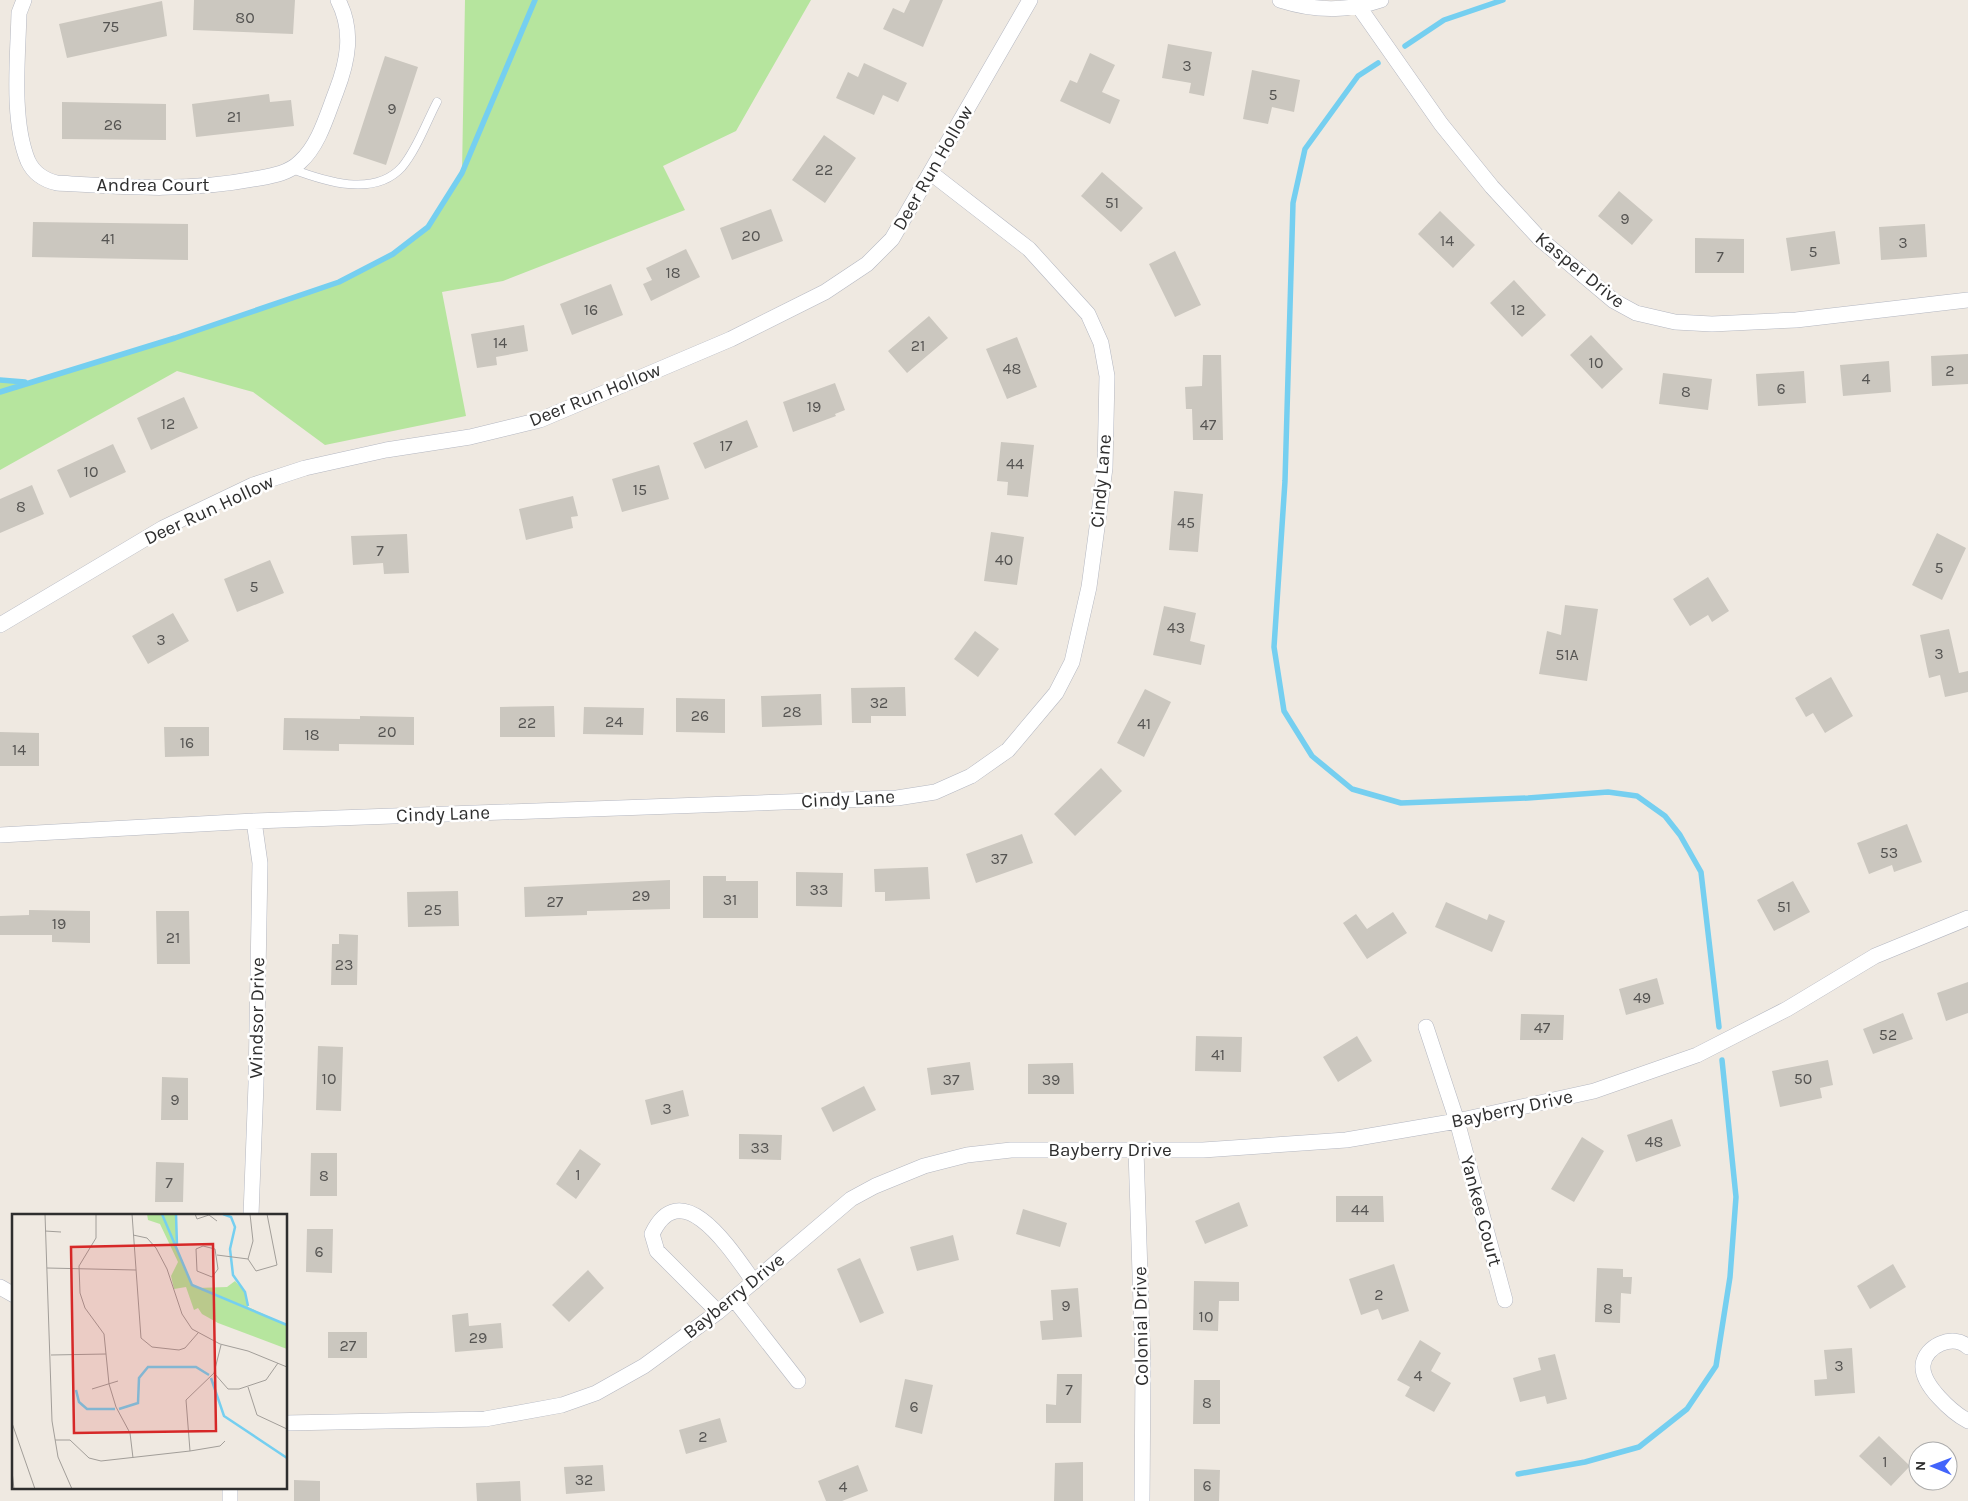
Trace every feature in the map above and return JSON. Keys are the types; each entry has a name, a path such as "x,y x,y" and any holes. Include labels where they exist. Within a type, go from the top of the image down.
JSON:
{"street":[{"name":"Andrea Court","path":"24,0 19,13 18,70 21,132 29,162 45,180 57,183 176,189 276,175 292,169 310,152 327,116 345,69 348,30 344,11 338,0"},
{"name":"Deer Run Hollow","path":"0,625 163,528 253,485 305,468 386,450 470,437 540,420 732,339 825,292 867,264 892,239 1030,0"},
{"path":"1280,0 1326,10 1359,8 1381,0"},
{"name":"Kasper Drive","path":"1359,8 1441,124 1498,194 1540,239 1614,301 1636,313 1675,322 1712,324 1796,320 1968,300"},
{"name":"Cindy Lane","path":"0,835 254,821 897,798 935,792 971,776 1008,750 1056,693 1072,662 1090,587 1105,468 1107,376 1102,342 1088,314 1029,249 931,173"},
{"name":"Windsor Drive","path":"251,1214 256,1084 260,863 254,821"},
{"name":"Bayberry Drive","path":"288,1423 485,1419 562,1405 596,1393 644,1366 718,1312 851,1199 875,1186 924,1166 967,1155 1011,1150 1212,1150 1346,1140 1457,1121 1594,1091 1697,1055 1787,1009 1875,956 1968,918"},
{"name":"Yankee Court","path":"1426,1027 1457,1121 1505,1300"},
{"name":"Colonial Drive","path":"1136,1150 1143,1366 1142,1501"},
{"path":"718,1312 657,1251 652,1234 662,1219 672,1211 681,1209 691,1212 716,1234 754,1282"},
{"path":"0,1287 12,1294"},
{"path":"734,1299 798,1381"},
{"path":"1968,1347 1965,1344 1952,1342 1940,1344 1927,1354 1923,1366 1926,1380 1937,1395 1950,1408 1968,1421"},
{"path":"230,1488 230,1501"}],"lane":[{"path":"292,169 342,184 362,185 382,180 401,168 413,150 436,102"}],"green space":[{"path":"465,0 811,0 736,131 663,166 685,210 503,281 442,292 466,416 325,445 253,392 177,371 0,470 0,380 28,382 175,338 339,282 393,254 428,227 462,173"}],"building":[{"path":"194,0 295,0 293,34 193,30"},
{"path":"910,0 943,0 923,47 883,29 893,8 904,13"},
{"path":"162,1 167,36 67,58 59,24"},
{"path":"1168,44 1212,52 1204,96 1189,93 1191,83 1162,78"},
{"path":"1090,53 1115,65 1102,92 1120,100 1110,124 1060,101 1070,80 1077,83"},
{"path":"385,56 418,67 386,165 353,154"},
{"path":"864,63 907,83 898,102 883,95 874,115 836,98 848,72 858,77"},
{"path":"1252,70 1300,80 1294,112 1272,107 1268,124 1243,119"},
{"path":"269,94 270,102 291,100 294,126 196,137 192,104"},
{"path":"62,102 166,104 166,140 62,139"},
{"path":"824,135 856,158 825,203 792,180"},
{"path":"1102,172 1143,208 1121,232 1081,196"},
{"path":"1619,191 1653,220 1632,245 1598,216"},
{"path":"771,209 783,241 732,260 720,228"},
{"path":"1440,211 1475,245 1453,268 1418,234"},
{"path":"33,222 188,224 188,260 32,257"},
{"path":"1925,224 1927,257 1881,260 1879,227"},
{"path":"1835,231 1840,264 1791,271 1786,238"},
{"path":"1695,238 1744,239 1744,273 1695,273"},
{"path":"686,249 700,277 651,301 643,284 652,280 646,268"},
{"path":"1175,251 1201,305 1175,317 1149,264"},
{"path":"1514,280 1546,315 1522,337 1490,303"},
{"path":"611,284 623,315 572,335 560,304"},
{"path":"929,316 948,338 907,373 888,351"},
{"path":"524,325 528,351 496,357 497,365 477,368 471,334"},
{"path":"1591,335 1623,369 1602,389 1570,355"},
{"path":"1017,337 1037,387 1007,399 986,349"},
{"path":"1968,354 1968,384 1932,386 1931,356"},
{"path":"1203,355 1221,355 1223,440 1193,440 1192,409 1186,409 1185,387 1202,386"},
{"path":"1889,361 1891,392 1843,396 1840,365"},
{"path":"1804,371 1806,403 1758,406 1756,374"},
{"path":"1663,373 1712,379 1708,410 1659,404"},
{"path":"835,383 845,410 835,414 836,416 793,432 783,402"},
{"path":"184,397 198,428 151,450 137,418"},
{"path":"747,420 758,447 705,469 693,443"},
{"path":"1001,442 1034,445 1028,497 1007,495 1008,482 997,481"},
{"path":"113,444 126,472 70,498 57,470"},
{"path":"659,465 669,499 622,512 612,479"},
{"path":"32,485 44,514 0,533 0,499"},
{"path":"1174,491 1203,494 1198,552 1169,550"},
{"path":"573,496 578,516 571,517 573,528 526,540 519,509"},
{"path":"991,532 1024,537 1017,585 984,581"},
{"path":"1937,533 1966,548 1942,600 1912,585"},
{"path":"407,534 409,573 384,574 383,563 353,565 351,536"},
{"path":"270,560 284,593 237,612 224,579"},
{"path":"1708,577 1729,611 1712,622 1708,615 1690,626 1673,599"},
{"path":"1565,605 1598,609 1587,681 1539,674 1547,631 1561,635"},
{"path":"1164,606 1196,613 1190,641 1205,645 1201,665 1153,655"},
{"path":"173,613 189,641 148,664 132,636"},
{"path":"1949,629 1959,673 1968,671 1968,692 1945,697 1940,675 1929,678 1920,635"},
{"path":"975,631 999,649 978,677 954,659"},
{"path":"1831,677 1853,716 1825,733 1813,713 1806,717 1795,698"},
{"path":"905,687 906,716 871,716 871,723 852,723 851,688"},
{"path":"1145,689 1171,702 1144,757 1117,743"},
{"path":"821,694 822,725 762,727 761,696"},
{"path":"676,698 725,699 725,733 676,732"},
{"path":"554,706 555,737 500,737 500,707"},
{"path":"584,707 644,708 643,735 583,734"},
{"path":"360,716 414,717 414,745 339,744 339,751 283,750 284,718 360,719"},
{"path":"164,727 209,727 209,756 165,757"},
{"path":"0,732 39,733 39,766 0,766"},
{"path":"1101,768 1122,791 1075,836 1054,814"},
{"path":"1907,824 1922,862 1894,872 1892,865 1869,874 1857,843"},
{"path":"1022,834 1033,863 976,883 966,854"},
{"path":"928,867 930,899 885,901 885,892 875,892 874,869"},
{"path":"796,872 843,873 842,907 796,906"},
{"path":"703,876 726,876 726,881 758,881 758,918 703,918"},
{"path":"670,880 670,909 587,911 587,915 525,917 524,887"},
{"path":"1793,881 1810,912 1774,931 1757,900"},
{"path":"458,891 459,926 408,927 407,892"},
{"path":"1446,902 1487,920 1489,914 1505,921 1492,952 1435,927"},
{"path":"29,910 90,911 90,943 52,942 52,935 0,935 0,916 29,915"},
{"path":"156,911 189,911 190,964 157,964"},
{"path":"1393,912 1407,933 1367,959 1343,923 1356,914 1367,929"},
{"path":"339,934 358,935 357,985 331,985 332,944 339,944"},
{"path":"1657,978 1664,1004 1626,1015 1619,989"},
{"path":"1968,982 1968,1013 1946,1021 1937,993"},
{"path":"1903,1013 1913,1039 1873,1054 1863,1029"},
{"path":"1521,1014 1564,1015 1563,1040 1520,1040"},
{"path":"1196,1036 1242,1037 1241,1072 1195,1071"},
{"path":"1357,1036 1372,1061 1338,1082 1323,1057"},
{"path":"318,1046 343,1047 341,1111 316,1110"},
{"path":"1828,1060 1833,1085 1820,1088 1822,1098 1780,1107 1772,1071"},
{"path":"970,1062 974,1090 931,1095 927,1068"},
{"path":"1073,1063 1074,1094 1028,1094 1028,1064"},
{"path":"162,1077 188,1078 188,1120 161,1120"},
{"path":"864,1086 876,1110 833,1132 821,1108"},
{"path":"683,1090 689,1116 651,1125 645,1100"},
{"path":"1672,1119 1681,1146 1636,1162 1627,1135"},
{"path":"739,1134 782,1135 781,1160 739,1159"},
{"path":"1582,1137 1604,1151 1574,1202 1551,1189"},
{"path":"580,1149 601,1164 576,1199 556,1184"},
{"path":"311,1153 337,1153 337,1196 310,1196"},
{"path":"156,1162 184,1163 183,1202 155,1202"},
{"path":"1336,1196 1383,1196 1384,1222 1336,1222"},
{"path":"1239,1202 1248,1226 1205,1244 1195,1221"},
{"path":"1023,1209 1067,1223 1060,1247 1016,1234"},
{"path":"307,1229 333,1229 332,1273 306,1272"},
{"path":"953,1235 959,1260 917,1271 910,1247"},
{"path":"860,1258 884,1313 860,1323 837,1269"},
{"path":"1394,1264 1409,1311 1382,1320 1378,1309 1361,1315 1349,1279"},
{"path":"1893,1264 1906,1287 1870,1309 1857,1286"},
{"path":"1597,1268 1623,1269 1623,1277 1632,1277 1631,1294 1621,1293 1620,1323 1595,1322"},
{"path":"588,1270 604,1288 569,1322 552,1305"},
{"path":"1194,1281 1239,1282 1239,1301 1219,1301 1218,1331 1193,1330"},
{"path":"1078,1288 1082,1337 1042,1340 1040,1321 1053,1320 1051,1290"},
{"path":"468,1313 469,1326 501,1323 503,1348 455,1352 452,1315"},
{"path":"328,1332 367,1332 367,1358 328,1358"},
{"path":"1420,1340 1441,1353 1431,1371 1451,1383 1434,1412 1405,1396 1410,1387 1397,1380"},
{"path":"1852,1348 1855,1393 1815,1396 1814,1380 1827,1379 1824,1350"},
{"path":"1555,1354 1567,1399 1547,1404 1545,1396 1520,1402 1513,1378 1541,1370 1538,1358"},
{"path":"1057,1374 1082,1374 1081,1423 1046,1423 1046,1404 1056,1405"},
{"path":"905,1379 933,1385 922,1434 895,1427"},
{"path":"1194,1380 1220,1380 1220,1424 1193,1424"},
{"path":"720,1418 727,1442 686,1454 679,1430"},
{"path":"1879,1436 1908,1464 1908,1468 1891,1486 1859,1456"},
{"path":"1083,1462 1083,1501 1054,1501 1055,1463"},
{"path":"603,1465 605,1491 566,1494 564,1467"},
{"path":"858,1465 868,1491 842,1501 826,1501 818,1481"},
{"path":"1194,1469 1220,1470 1219,1501 1194,1501"},
{"path":"294,1480 320,1481 320,1501 294,1501"},
{"path":"520,1481 521,1501 477,1501 476,1483"}],"waterway":[{"path":"0,392 175,338 339,282 393,254 428,227 462,173 535,0"},
{"path":"1405,46 1444,20 1503,0"},
{"path":"1378,63 1358,76 1305,149 1293,203 1285,481 1274,647 1284,711 1312,756 1352,789 1401,803 1528,798 1608,792 1637,796 1665,816 1680,835 1701,872 1719,1027"},
{"path":"0,380 25,382"},
{"path":"1518,1474 1585,1462 1639,1447 1687,1409 1716,1366 1730,1277 1736,1197 1722,1060"}]}
